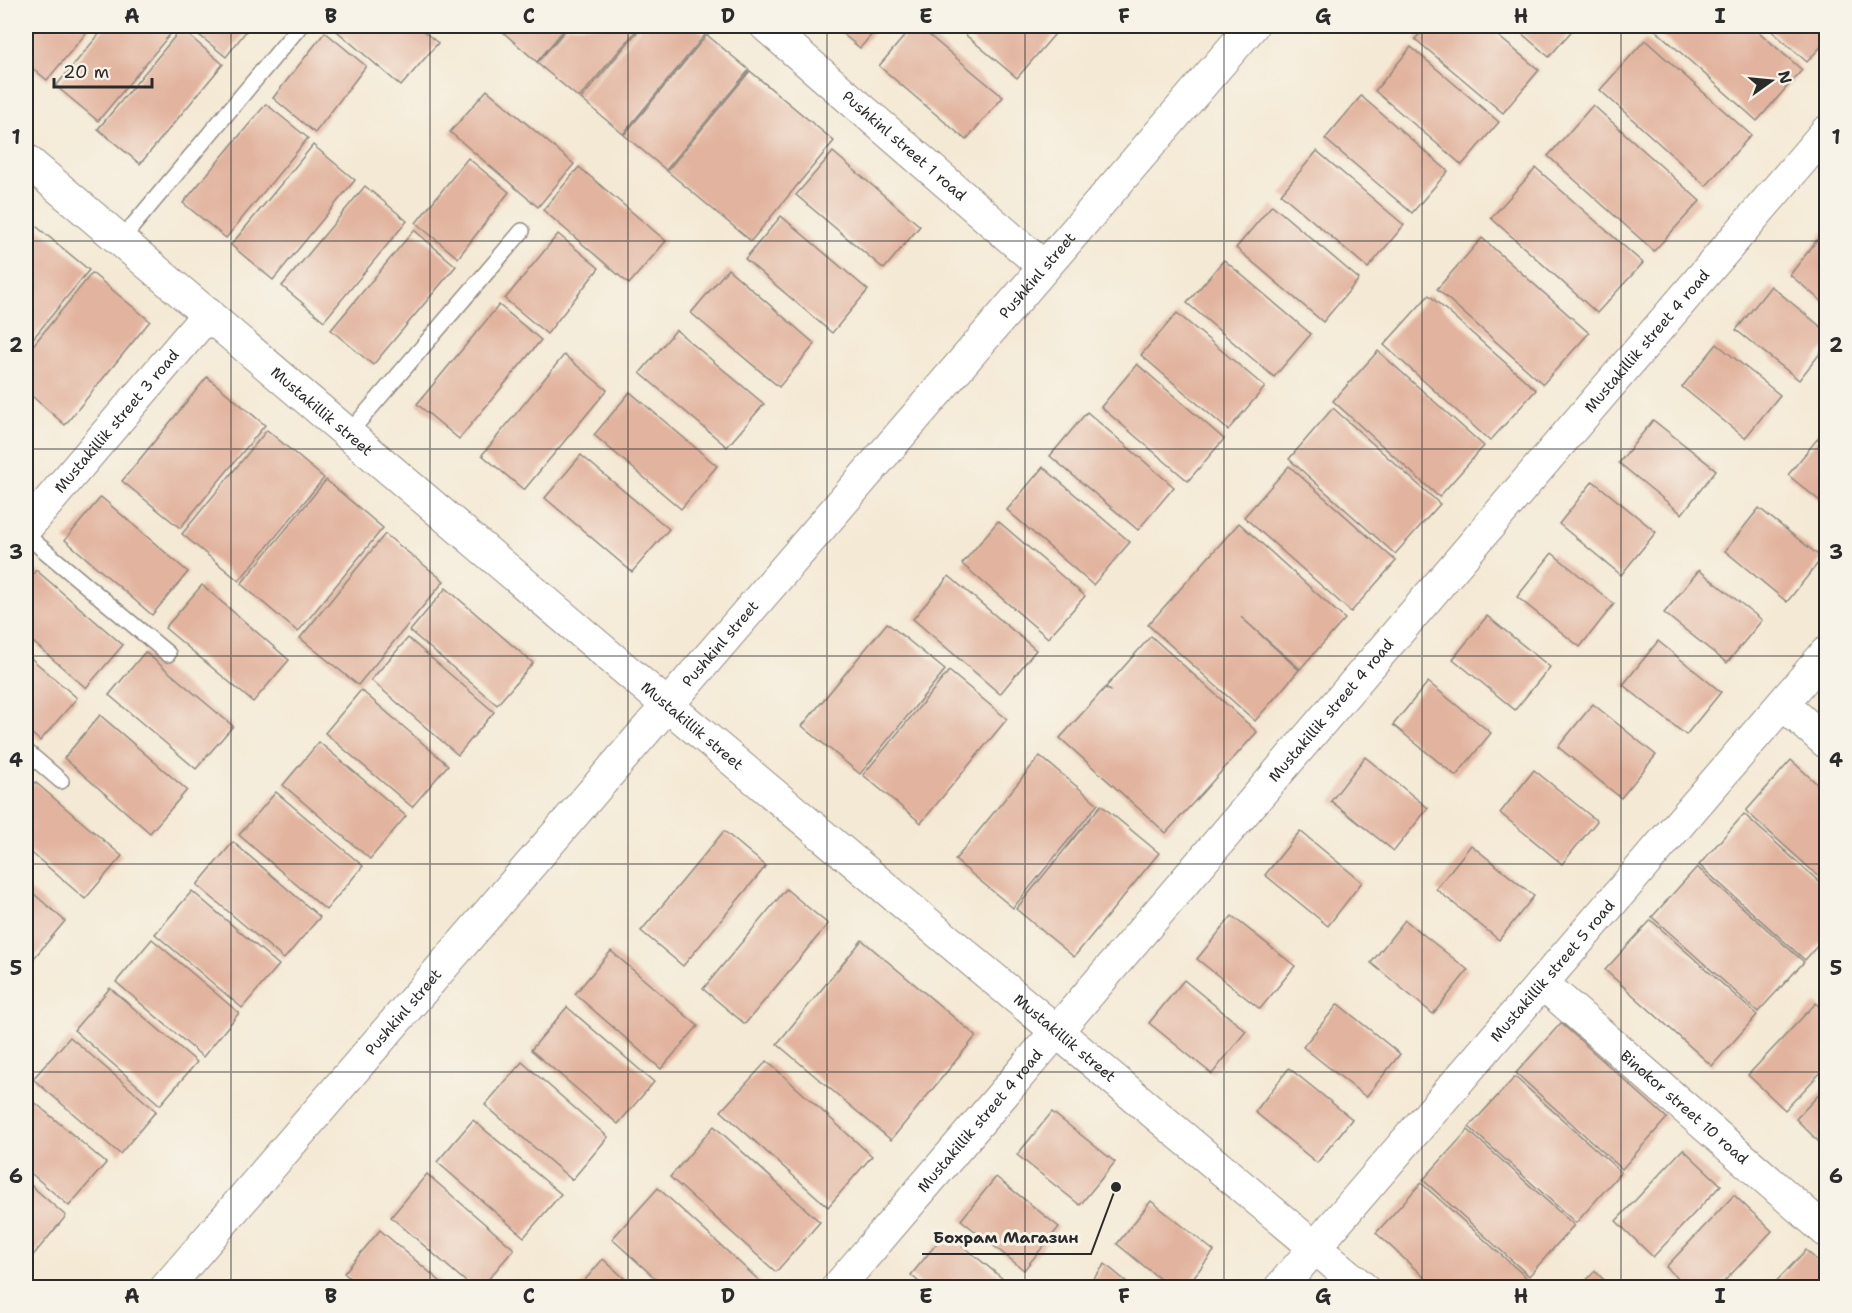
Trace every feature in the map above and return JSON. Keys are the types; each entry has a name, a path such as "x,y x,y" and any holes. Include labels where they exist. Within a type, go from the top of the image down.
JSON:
{"street":[{"name":"Pushkinl street 1 road","path":"766,26 1044,267"},
{"name":"Pushkinl street","path":"166,1287 1252,26"},
{"name":"Mustakillik street 4 road","path":"837,1287 1058,1032 1827,132"},
{"name":"Mustakillik street","path":"26,160 667,705 1363,1287"},
{"name":"Mustakillik street 3 road","path":"26,528 208,314"},
{"name":"Mustakillik street 5 road","path":"1280,1287 1827,653"},
{"path":"1783,704 1827,742"},
{"name":"Binokor street 10 road","path":"1542,983 1827,1231"}],"lane":[{"path":"120,241 300,26"},
{"path":"348,434 522,231"},
{"path":"26,535 168,654"},
{"path":"26,751 61,781"}],"building":[{"path":"26,26 92,26 47,80 26,63"},
{"path":"106,26 177,26 98,121 56,86"},
{"path":"188,26 250,26 226,57"},
{"path":"331,26 417,26 438,43 401,86"},
{"path":"496,26 567,26 537,62"},
{"path":"569,26 640,26 579,98 537,63"},
{"path":"642,26 694,26 705,35 623,134 581,99"},
{"path":"833,26 879,26 860,48"},
{"path":"913,26 918,26 1003,97 966,140 879,66"},
{"path":"955,26 1042,26 1054,35 1017,78"},
{"path":"1427,26 1486,26 1539,70 1503,113 1415,39"},
{"path":"1513,26 1576,26 1549,57"},
{"path":"1651,26 1752,26 1802,70 1757,121"},
{"path":"1766,26 1826,26 1826,41 1807,62"},
{"path":"181,29 223,64 140,164 98,129"},
{"path":"325,32 366,66 315,133 273,98"},
{"path":"707,35 749,70 666,170 624,135"},
{"path":"1645,40 1751,135 1706,186 1600,90"},
{"path":"1411,47 1499,122 1462,165 1375,91"},
{"path":"750,71 834,141 751,241 667,171"},
{"path":"487,90 574,164 538,207 450,132"},
{"path":"1361,96 1448,171 1412,213 1325,139"},
{"path":"266,104 308,138 226,238 183,203"},
{"path":"1593,105 1700,201 1654,251 1548,156"},
{"path":"313,145 355,180 273,280 231,245"},
{"path":"1317,151 1404,225 1368,268 1281,194"},
{"path":"833,152 920,226 884,269 796,195"},
{"path":"468,158 509,192 458,258 416,223"},
{"path":"579,167 666,241 629,284 543,210"},
{"path":"1536,168 1643,263 1597,313 1491,218"},
{"path":"365,186 407,221 324,321 282,286"},
{"path":"1272,205 1359,279 1323,322 1236,248"},
{"path":"781,216 868,290 832,333 745,259"},
{"path":"31,222 89,270 26,347 26,228"},
{"path":"414,230 456,266 373,365 331,330"},
{"path":"1824,231 1826,233 1826,305 1790,275"},
{"path":"558,234 599,268 547,334 505,299"},
{"path":"1482,238 1589,333 1543,384 1437,289"},
{"path":"1224,260 1311,334 1274,377 1187,303"},
{"path":"728,269 815,344 779,387 691,313"},
{"path":"92,273 150,321 65,425 26,391 26,354"},
{"path":"1771,286 1826,331 1826,346 1799,380 1736,330"},
{"path":"1429,295 1536,390 1490,441 1384,345"},
{"path":"499,305 541,340 459,439 417,404"},
{"path":"1177,313 1265,387 1228,430 1141,355"},
{"path":"676,330 764,404 727,447 640,373"},
{"path":"1717,344 1780,395 1745,438 1682,387"},
{"path":"1378,351 1484,446 1439,497 1333,401"},
{"path":"564,355 607,390 524,490 482,455"},
{"path":"1137,364 1224,439 1188,481 1101,407"},
{"path":"207,377 265,425 180,528 122,481"},
{"path":"630,392 717,466 681,509 594,435"},
{"path":"1333,408 1440,504 1395,554 1289,459"},
{"path":"1087,412 1174,487 1138,530 1050,456"},
{"path":"1653,420 1716,470 1682,514 1619,463"},
{"path":"267,430 324,478 239,581 182,534"},
{"path":"1823,432 1826,435 1826,506 1788,475"},
{"path":"581,455 669,529 632,572 545,498"},
{"path":"1289,466 1396,561 1351,612 1244,517"},
{"path":"1043,467 1130,542 1093,585 1007,510"},
{"path":"326,480 383,528 298,632 241,584"},
{"path":"1593,481 1656,532 1621,575 1559,524"},
{"path":"101,497 188,572 152,615 65,540"},
{"path":"1759,508 1822,558 1787,602 1725,551"},
{"path":"998,521 1085,596 1048,638 962,564"},
{"path":"1239,523 1345,619 1300,669 1241,617 1299,670 1255,721 1148,625"},
{"path":"385,534 444,581 358,685 300,638"},
{"path":"1552,553 1614,604 1580,647 1517,597"},
{"path":"36,570 123,645 86,688 26,636 26,583"},
{"path":"1699,570 1762,620 1727,663 1664,613"},
{"path":"949,576 1036,650 1000,694 913,619"},
{"path":"202,585 289,660 253,702 165,628"},
{"path":"446,588 533,663 497,705 410,631"},
{"path":"1487,616 1550,667 1515,710 1453,659"},
{"path":"887,623 945,670 860,774 802,726"},
{"path":"1151,636 1257,732 1166,833 1060,738 1105,688 1111,691 1106,687"},
{"path":"408,638 494,712 458,755 371,680"},
{"path":"1658,641 1721,692 1686,735 1623,685"},
{"path":"145,652 233,726 196,769 109,695"},
{"path":"26,654 77,698 40,741 26,728"},
{"path":"949,671 1007,719 921,823 863,775"},
{"path":"1428,682 1491,733 1456,776 1393,725"},
{"path":"361,690 448,765 412,807 325,733"},
{"path":"1593,704 1656,755 1621,798 1558,747"},
{"path":"100,715 187,790 150,833 64,758"},
{"path":"319,742 406,816 370,859 283,785"},
{"path":"1040,756 1098,804 1013,908 955,860"},
{"path":"1365,757 1428,808 1394,851 1331,801"},
{"path":"1791,760 1826,792 1826,883 1746,811"},
{"path":"1534,770 1597,821 1562,864 1500,813"},
{"path":"35,782 122,856 85,899 26,848 26,792"},
{"path":"276,792 363,866 326,910 239,835"},
{"path":"1101,805 1159,853 1074,957 1016,909"},
{"path":"1744,814 1826,888 1826,936 1805,960 1699,865"},
{"path":"724,831 766,866 683,966 641,931"},
{"path":"1300,831 1362,882 1328,926 1265,875"},
{"path":"233,842 320,917 284,959 197,885"},
{"path":"1471,845 1534,896 1499,940 1436,889"},
{"path":"1697,867 1804,962 1758,1012 1652,917"},
{"path":"26,887 65,921 29,964 26,961"},
{"path":"786,889 828,924 745,1024 703,989"},
{"path":"192,891 279,965 242,1008 155,934"},
{"path":"1232,916 1295,966 1260,1009 1197,959"},
{"path":"1405,920 1468,970 1433,1014 1371,963"},
{"path":"1651,920 1757,1015 1712,1066 1605,970"},
{"path":"152,939 239,1013 203,1057 116,982"},
{"path":"862,940 976,1036 891,1140 777,1044"},
{"path":"611,951 698,1026 661,1069 575,994"},
{"path":"1184,980 1246,1031 1212,1074 1149,1023"},
{"path":"110,988 197,1062 160,1105 74,1030"},
{"path":"1816,1003 1826,1013 1826,1067 1785,1110 1748,1075"},
{"path":"1338,1004 1400,1054 1366,1097 1303,1047"},
{"path":"567,1007 654,1082 618,1124 531,1050"},
{"path":"1561,1023 1667,1118 1622,1169 1516,1073"},
{"path":"70,1037 156,1111 120,1154 33,1079"},
{"path":"767,1061 872,1156 828,1207 721,1111"},
{"path":"522,1062 608,1137 572,1180 485,1105"},
{"path":"1289,1068 1352,1119 1317,1163 1255,1112"},
{"path":"1515,1077 1621,1172 1576,1223 1469,1127"},
{"path":"1826,1087 1826,1149 1796,1119"},
{"path":"26,1095 106,1163 69,1206 26,1169"},
{"path":"1052,1112 1115,1162 1080,1205 1017,1155"},
{"path":"473,1120 561,1194 524,1237 437,1162"},
{"path":"714,1126 820,1222 776,1272 670,1177"},
{"path":"1468,1130 1574,1225 1529,1276 1423,1180"},
{"path":"1683,1149 1721,1185 1653,1257 1616,1221"},
{"path":"427,1174 514,1249 481,1288 473,1288 391,1217"},
{"path":"996,1177 1059,1227 1024,1270 961,1220"},
{"path":"26,1181 66,1216 30,1259 26,1255"},
{"path":"1421,1183 1527,1278 1519,1288 1436,1288 1376,1233"},
{"path":"658,1188 763,1284 760,1288 666,1288 612,1239"},
{"path":"1734,1195 1772,1231 1718,1288 1688,1288 1666,1267"},
{"path":"1151,1201 1214,1251 1185,1288 1171,1288 1117,1244"},
{"path":"380,1230 448,1288 361,1288 344,1273"},
{"path":"946,1232 1008,1283 1004,1288 926,1288 911,1275"},
{"path":"1806,1250 1826,1269 1826,1288 1770,1288"},
{"path":"603,1259 635,1288 578,1288"},
{"path":"1105,1264 1134,1288 1086,1288"},
{"path":"1595,1271 1612,1288 1579,1288"}],"place":[{"name":"Бохрам Магазин","path":"1116,1187"}]}
